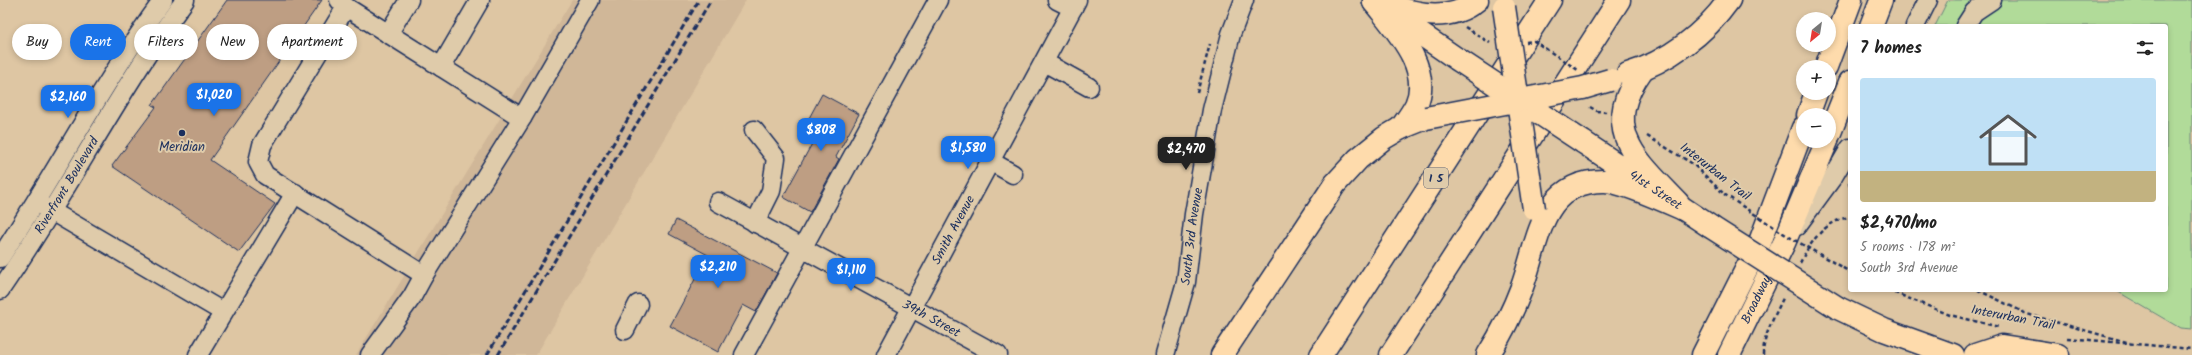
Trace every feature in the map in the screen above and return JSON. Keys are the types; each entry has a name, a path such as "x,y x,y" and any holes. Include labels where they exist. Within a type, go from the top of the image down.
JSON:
{"main road":[{"path":"1373,1 1429,16 1443,16 1459,12 1477,0"},
{"name":"I 5","path":"1321,355 1550,0"},
{"path":"1391,355 1619,0"},
{"path":"1222,355 1335,184 1361,156 1401,128 1426,118 1519,100 1586,98 1610,80 1642,70 1673,53 1708,25 1729,0"},
{"path":"1829,60 1851,0"},
{"path":"1872,24 1881,0"},
{"path":"1373,1 1397,32 1419,73 1420,91 1416,105 1401,128"},
{"name":"41st Street","path":"1373,1 1457,59 1711,227 1838,308 1884,330 1953,355"},
{"path":"1504,4 1534,208 1536,238"},
{"path":"1642,70 1630,87 1622,112 1622,124 1627,141 1638,158 1683,208"},
{"path":"1836,117 1848,87"},
{"path":"1703,355 1760,242 1796,147"},
{"name":"Broadway","path":"1729,355 1784,243 1824,148"},
{"path":"1488,355 1515,303 1536,238 1554,202 1564,192 1580,184 1607,181 1683,208"},
{"path":"1975,355 2002,346 2059,346"}],"street":[{"name":"Riverfront Boulevard","path":"0,290 44,207 105,84 163,0"},
{"name":"Riverfront Boulevard","path":"0,258 44,207 185,0"},
{"path":"388,34 409,0"},
{"path":"441,67 480,0"},
{"path":"370,355 412,297 424,275 522,118 590,0"},
{"path":"744,355 938,0"},
{"name":"South 3rd Avenue","path":"1165,355 1186,282 1194,214 1212,110 1231,34 1244,0"},
{"path":"1916,24 1928,0"},
{"path":"1965,24 1974,12 1992,0"},
{"name":"Smith Avenue","path":"886,355 1044,62 1069,3"},
{"path":"424,275 265,175 258,162 262,145 343,4 522,118"},
{"path":"1044,62 1089,87"},
{"path":"754,130 776,158 771,191 755,223"},
{"name":"Broadway","path":"1784,243 1833,177 1848,151"},
{"path":"990,161 1013,174"},
{"path":"198,355 295,193"},
{"name":"39th Street","path":"718,202 998,355"},
{"path":"44,207 223,312"},
{"path":"625,330 638,304"}],"path":[{"path":"1466,27 1493,45 1510,46 1534,41 1580,72 1586,98 1597,111 1622,112"},
{"name":"Interurban Trail","path":"1643,132 1693,164 1724,194 1793,239 1848,271"},
{"name":"Interurban Trail","path":"1893,292 1950,315 2006,328"},
{"name":"Interurban Trail","path":"1982,292 2027,314 2138,345"},
{"name":"Interurban Trail","path":"2059,346 2138,345 2192,349"}],"shaded area":[{"path":"572,0 746,0 536,355 356,355"}],"green space":[{"path":"1948,0 2192,0 2192,329 2180,328 2118,292 2168,292 2168,24 1936,24"}],"building":[{"name":"Meridian","path":"227,0 322,0 305,24 267,24 267,60 280,60 210,160 275,204 239,252 112,166 156,107 152,105 184,60 198,60 198,41 206,29 206,60 259,60 259,24 210,24"},
{"path":"822,94 859,114 836,157 839,159 810,212 783,197 821,127 808,120"},
{"path":"676,220 777,273 756,312 743,305 718,352 670,326 708,255 669,234"}],"railway":[{"path":"487,355 699,0"},
{"path":"498,355 711,0"}],"place":[{"name":"Meridian","path":"182,133"}]}
